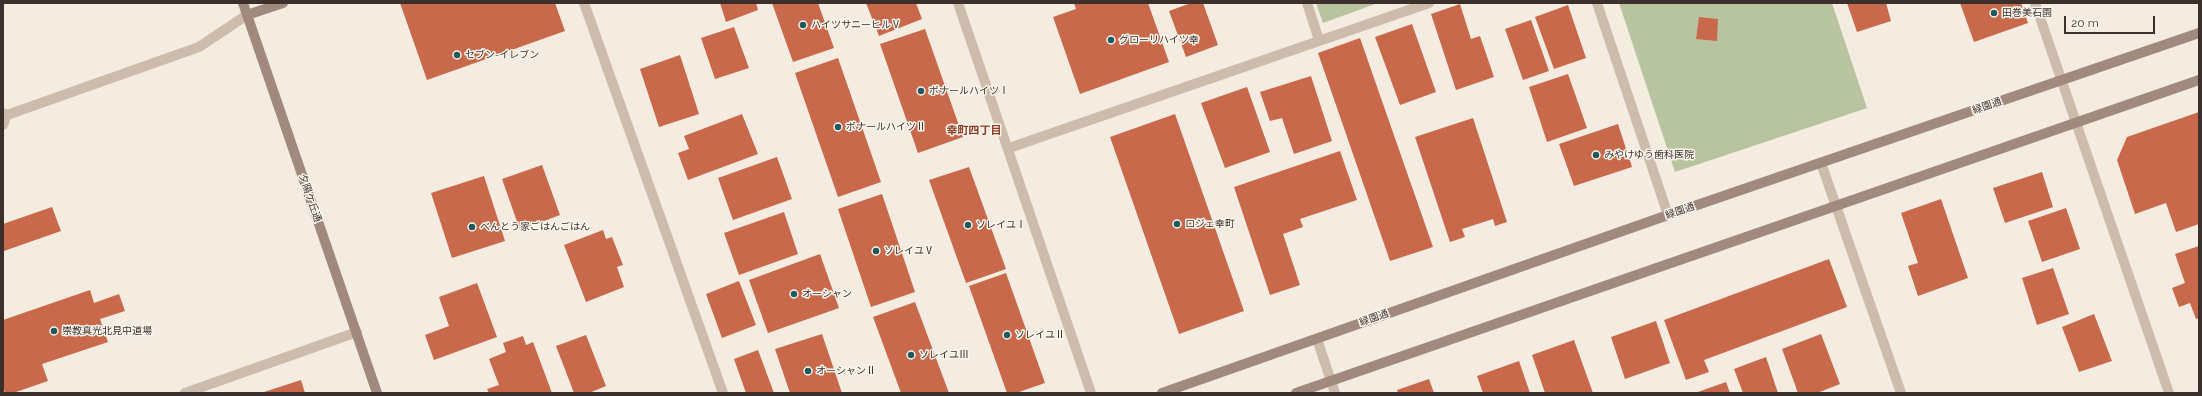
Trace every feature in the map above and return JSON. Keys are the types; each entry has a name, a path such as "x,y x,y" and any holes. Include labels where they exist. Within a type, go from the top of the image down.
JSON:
{"street":[{"name":"夕陽ケ丘通","path":"243,3 378,393"},
{"path":"3,125 5,114 199,48 247,15 283,3"},
{"path":"584,3 723,393"},
{"path":"958,3 1009,148 1091,393"},
{"path":"1307,3 1319,40"},
{"path":"1009,148 1429,3"},
{"path":"1597,3 1668,215"},
{"path":"2035,3 2169,393"},
{"name":"緑園通","path":"1162,393 1668,215 2199,33"},
{"path":"1296,393 1835,204 2199,80"},
{"path":"1821,163 1901,393"},
{"path":"185,393 357,332"},
{"path":"1317,339 1335,393"}],"green space":[{"path":"1316,3 1378,3 1323,23"},
{"path":"1619,3 1832,3 1867,108 1675,172"}],"building":[{"name":"セブン-イレブン","path":"400,3 555,3 565,31 427,80"},
{"path":"720,3 756,3 758,10 726,22"},
{"name":"ハイツサニーヒルⅤ","path":"772,3 818,3 834,48 793,62"},
{"path":"866,3 916,3 922,19 879,36"},
{"name":"グローリハイツ幸","path":"1074,3 1148,3 1169,62 1080,94 1053,17 1076,9"},
{"path":"1191,3 1203,3 1218,45 1186,57 1169,11"},
{"path":"1847,3 1886,3 1891,21 1857,32"},
{"name":"田巻美石園","path":"1960,3 2021,3 2028,23 1974,42"},
{"path":"1460,4 1471,39 1480,36 1494,77 1456,90 1431,14"},
{"path":"1568,5 1586,58 1554,69 1535,17"},
{"path":"1699,17 1718,19 1717,41 1696,39"},
{"path":"1531,20 1549,71 1523,80 1505,29"},
{"path":"1412,24 1436,92 1400,105 1375,37"},
{"path":"734,27 749,68 715,79 701,38"},
{"name":"ボナールハイツⅠ","path":"925,29 963,137 918,153 880,44"},
{"path":"1360,38 1433,247 1390,261 1318,53"},
{"path":"680,55 699,114 659,127 640,69"},
{"name":"ボナールハイツⅡ","path":"838,58 881,182 838,197 795,73"},
{"path":"1568,74 1587,128 1547,142 1529,87"},
{"path":"1311,76 1332,141 1294,154 1282,118 1270,121 1260,92"},
{"path":"1247,87 1270,152 1225,168 1201,103"},
{"path":"2199,112 2199,224 2176,232 2166,203 2135,214 2117,160 2127,137"},
{"path":"742,114 758,154 688,180 678,153 689,149 684,136"},
{"name":"ロジェ幸町","path":"1175,114 1244,311 1179,334 1110,137"},
{"path":"1473,118 1507,222 1495,226 1493,219 1462,229 1465,237 1450,242 1415,137"},
{"name":"みやけゆう歯科医院","path":"1618,124 1632,167 1574,186 1559,144"},
{"path":"1340,151 1357,200 1300,219 1303,227 1283,234 1300,285 1270,295 1234,187"},
{"path":"777,157 792,199 733,220 718,178"},
{"path":"542,165 560,215 520,230 502,179"},
{"name":"ソレイユⅠ","path":"969,167 1006,269 966,283 929,180"},
{"path":"2042,172 2053,207 2005,223 1993,188"},
{"name":"べんとう家ごはんごはん","path":"484,176 505,241 452,258 431,193"},
{"name":"ソレイユⅤ","path":"882,194 915,292 871,307 838,209"},
{"path":"1941,199 1968,278 1918,296 1908,266 1918,263 1901,213"},
{"path":"52,207 61,231 4,251 3,224"},
{"path":"2066,208 2080,249 2042,262 2028,221"},
{"path":"784,212 798,254 739,275 724,233"},
{"path":"603,230 606,239 612,237 623,265 617,267 624,287 586,302 564,245"},
{"path":"2199,246 2199,318 2196,319 2190,303 2179,307 2172,288 2185,283 2175,254"},
{"name":"オーシャン","path":"820,254 839,308 768,333 749,280"},
{"path":"1829,259 1847,307 1704,360 1709,372 1686,380 1664,320"},
{"path":"2053,268 2069,314 2037,325 2022,278"},
{"name":"ソレイユⅡ","path":"1006,273 1045,383 1016,393 1007,393 969,286"},
{"path":"739,281 756,325 722,338 706,294"},
{"path":"477,283 497,337 434,360 425,335 449,326 439,297"},
{"name":"崇教真光北見中道場","path":"90,290 94,303 119,294 125,311 100,319 108,342 42,364 48,381 13,393 5,393 3,386 3,320"},
{"name":"ソレイユⅢ","path":"915,302 949,393 901,393 873,317"},
{"path":"2094,314 2112,361 2079,372 2062,327"},
{"path":"1656,321 1670,363 1625,379 1611,337"},
{"name":"オーシャンⅡ","path":"822,334 842,393 790,393 775,349"},
{"path":"1821,334 1840,384 1817,393 1798,393 1782,349"},
{"path":"586,335 606,386 589,393 574,393 556,346"},
{"path":"523,336 526,345 533,342 552,393 489,393 487,389 499,385 489,359 506,352 503,343"},
{"path":"1574,340 1593,393 1545,393 1532,355"},
{"path":"758,350 774,393 746,393 734,359"},
{"path":"1766,357 1778,393 1743,393 1734,369"},
{"path":"1519,361 1530,393 1483,393 1477,376"},
{"path":"1429,379 1434,393 1398,393 1397,390"},
{"path":"301,380 305,393 264,392"},
{"path":"1726,382 1730,393 1695,393"}],"place":[{"name":"田巻美石園","path":"1994,13"},
{"name":"ハイツサニーヒルⅤ","path":"803,25"},
{"name":"グローリハイツ幸","path":"1111,40"},
{"name":"セブン-イレブン","path":"457,55"},
{"name":"ボナールハイツⅠ","path":"921,91"},
{"name":"ボナールハイツⅡ","path":"838,127"},
{"name":"みやけゆう歯科医院","path":"1596,155"},
{"name":"ロジェ幸町","path":"1177,224"},
{"name":"ソレイユⅠ","path":"968,225"},
{"name":"べんとう家ごはんごはん","path":"472,227"},
{"name":"ソレイユⅤ","path":"876,251"},
{"name":"オーシャン","path":"794,294"},
{"name":"崇教真光北見中道場","path":"54,331"},
{"name":"ソレイユⅡ","path":"1007,335"},
{"name":"ソレイユⅢ","path":"911,355"},
{"name":"オーシャンⅡ","path":"808,371"}],"district":[{"name":"幸町四丁目","path":"974,131"}]}
